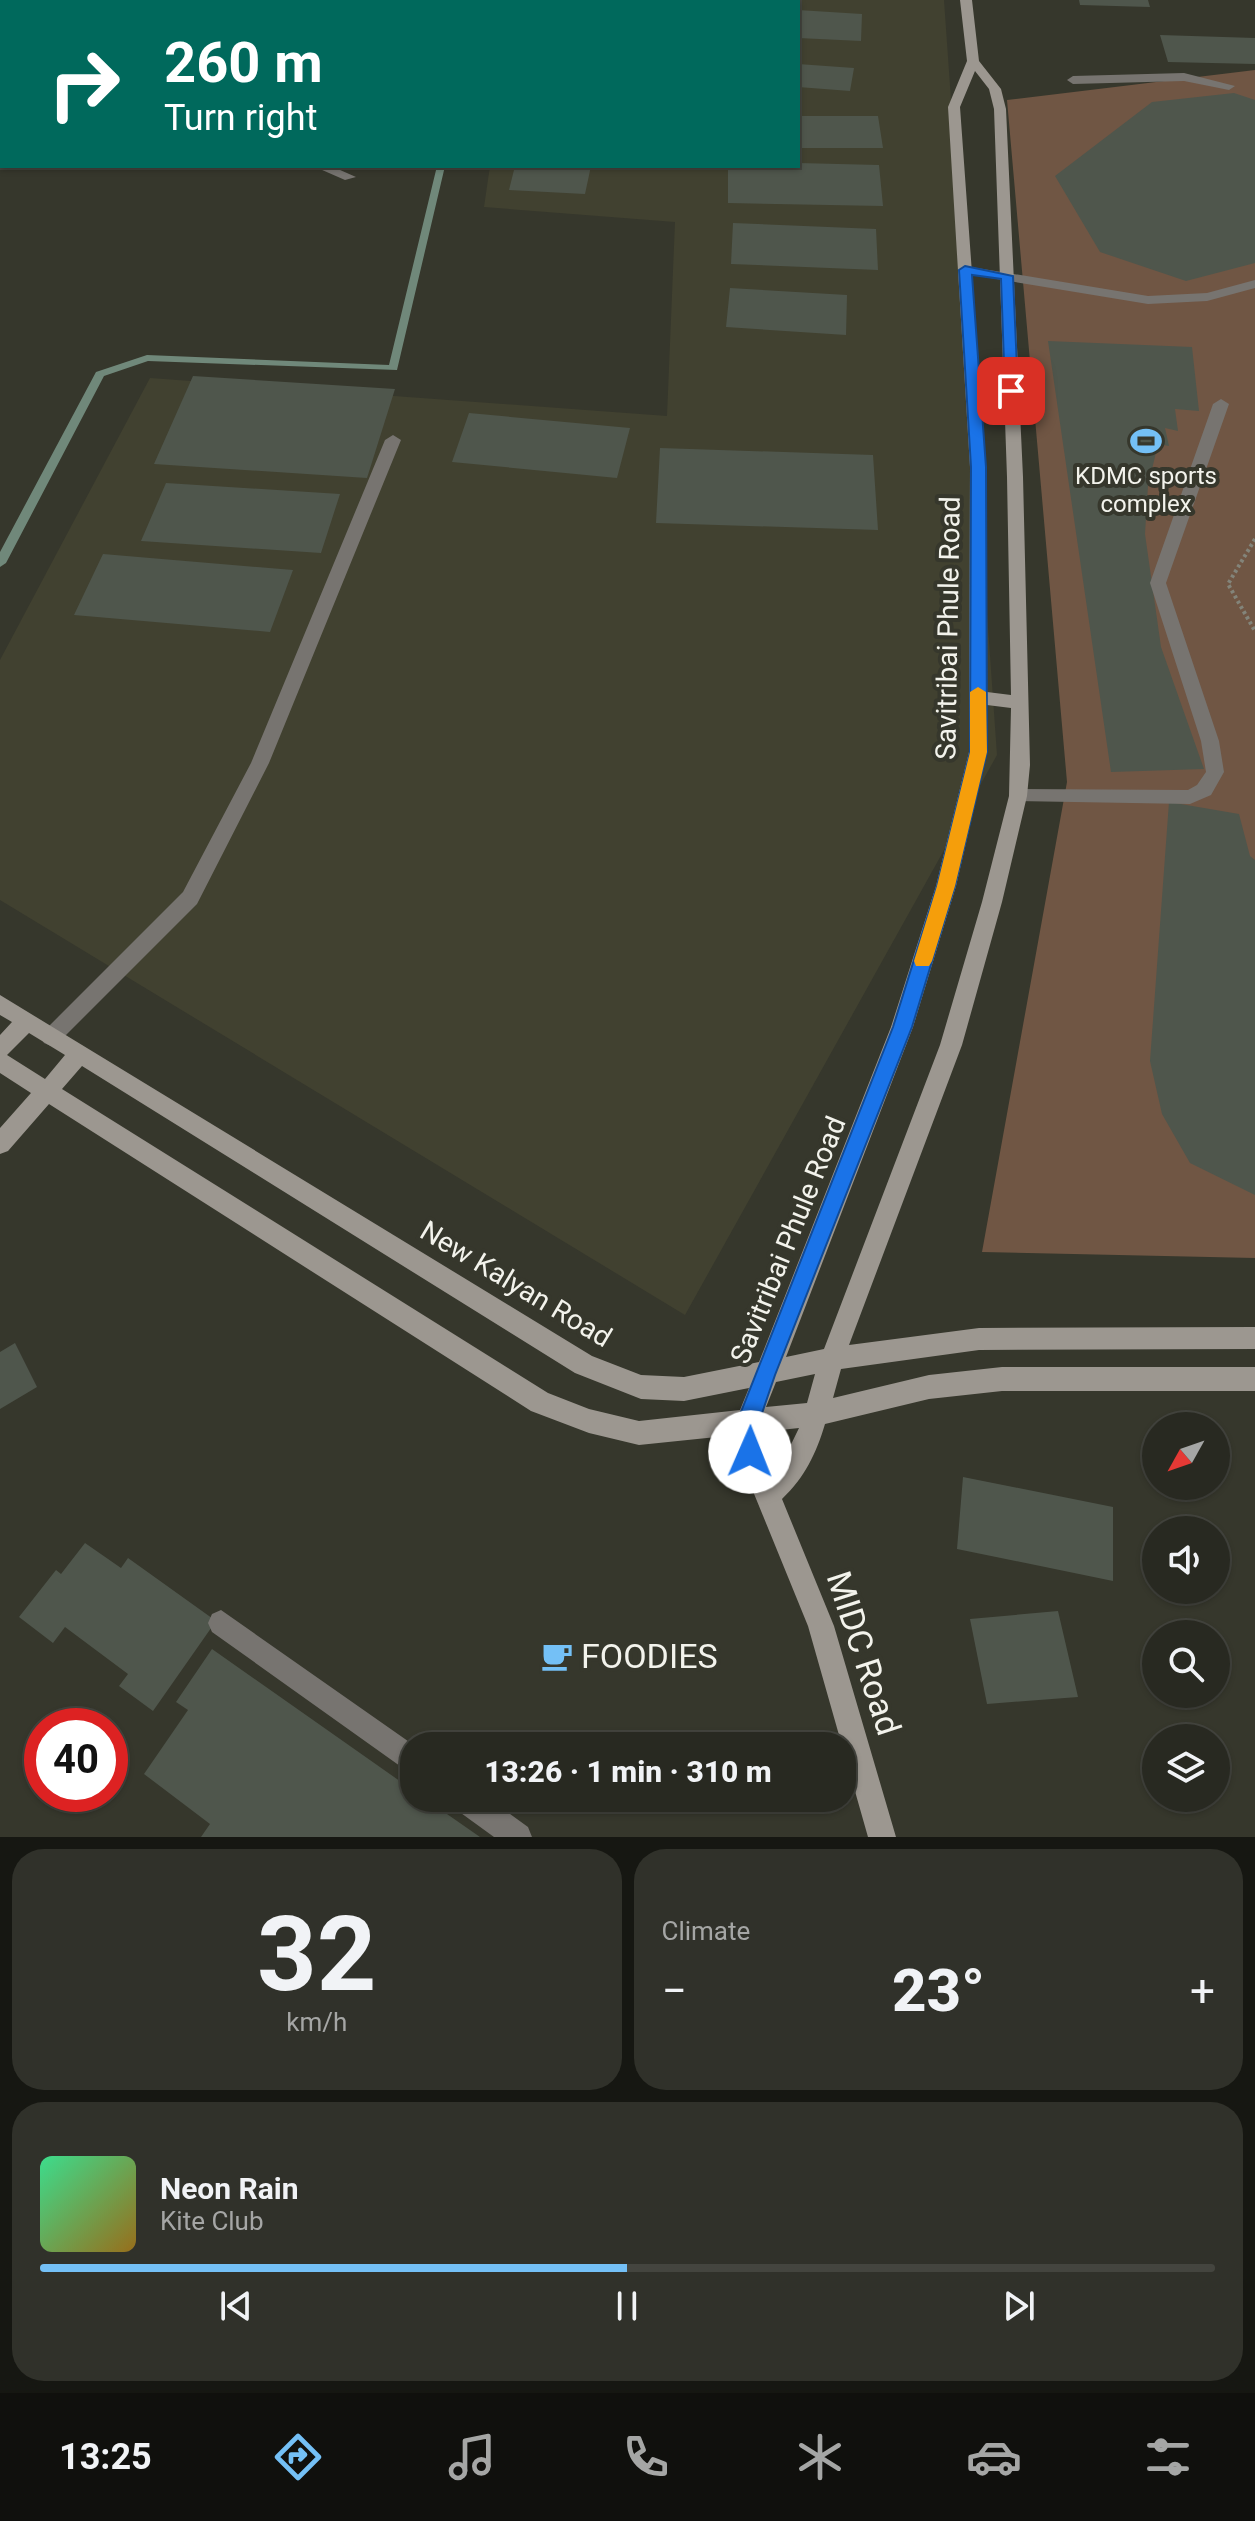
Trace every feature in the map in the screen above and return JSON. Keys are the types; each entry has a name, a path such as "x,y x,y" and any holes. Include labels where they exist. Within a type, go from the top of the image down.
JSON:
{"street":[{"name":"Savitribai Phule Road","path":"966,0 973,61 954,107 978,467 978,752 946,886 902,1027 748,1422 750,1452 769,1494 790,1474 806,1446 832,1359 951,1045 992,902 1018,796 1020,703 1000,109 995,89 973,61"},
{"path":"1073,80 1184,77 1229,86"},
{"path":"325,168 350,177"},
{"path":"965,270 1148,300 1207,297 1255,284"},
{"path":"1018,796 1190,797 1211,783 1215,772 1210,741 1158,583 1221,404"},
{"path":"51,1037 190,898 260,763 393,440"},
{"path":"978,697 1020,703"},
{"name":"New Kalyan Road","path":"0,1004 584,1365 641,1387 684,1389 832,1359 979,1339 1255,1338"},
{"path":"0,1049 26,1022"},
{"path":"0,1144 79,1055"},
{"path":"0,1062 540,1402 589,1421 639,1433 748,1422 815,1414 929,1387 1002,1379 1255,1379"},
{"name":"MIDC Road","path":"769,1494 821,1626 882,1837"},
{"path":"221,1623 400,1752"},
{"path":"483,1812 518,1837"}],"path":[{"path":"1255,539 1228,584 1255,631"}],"shaded area":[{"path":"800,0 944,0 997,755 685,1315 0,900 0,660 150,378 667,416 675,222 484,207 490,168 800,168"},
{"name":"KDMC sports complex","path":"1255,70 1255,1258 982,1252 1067,782 1007,100"}],"building":[{"path":"1079,0 1148,0 1150,7 1080,5"},
{"path":"800,10 862,14 861,41 800,38"},
{"path":"1160,35 1255,38 1255,64 1168,62"},
{"path":"800,64 854,68 850,91 800,87"},
{"path":"1234,93 1255,100 1255,263 1186,281 1100,252 1055,176 1152,102"},
{"path":"800,116 878,116 883,148 800,148"},
{"path":"800,163 879,165 883,206 728,203 728,168 800,168"},
{"path":"514,168 591,168 585,194 509,190"},
{"path":"733,223 876,229 878,270 731,264"},
{"path":"730,288 847,295 846,335 726,327"},
{"path":"1048,341 1192,347 1199,411 1175,409 1178,431 1165,428 1169,446 1158,444 1148,486 1145,534 1161,647 1204,769 1111,772"},
{"path":"193,376 395,389 367,478 154,464"},
{"path":"469,413 630,428 617,478 452,462"},
{"path":"660,448 873,455 878,530 656,523"},
{"path":"166,483 340,494 321,553 141,541"},
{"path":"103,554 293,570 270,632 74,615"},
{"path":"1169,802 1239,814 1250,856 1255,860 1255,1195 1190,1163 1162,1114 1150,1061"},
{"path":"15,1343 37,1387 0,1409 0,1352"},
{"path":"963,1477 1113,1507 1113,1581 957,1549"},
{"path":"85,1543 121,1568 128,1558 216,1621 153,1711 119,1686 128,1674 65,1627 53,1643 19,1617 56,1570 61,1574"},
{"path":"1058,1611 1078,1697 987,1704 970,1619"},
{"path":"212,1649 400,1781 400,1812 444,1812 480,1837 201,1837 210,1824 144,1774 188,1710 176,1702"}],"waterway":[{"path":"0,563 100,374 147,358 393,368 441,168"}],"slow traffic":[{"path":"923,961 946,886 978,752 978,692"}],"place":[{"name":"KDMC sports complex","path":"1146,441"},
{"name":"FOODIES","path":"557,1656"}],"route":[{"path":"750,1452 748,1422 764,1375 902,1027 946,886 978,752 978,467 965,270 1007,276 1011,391"}]}
